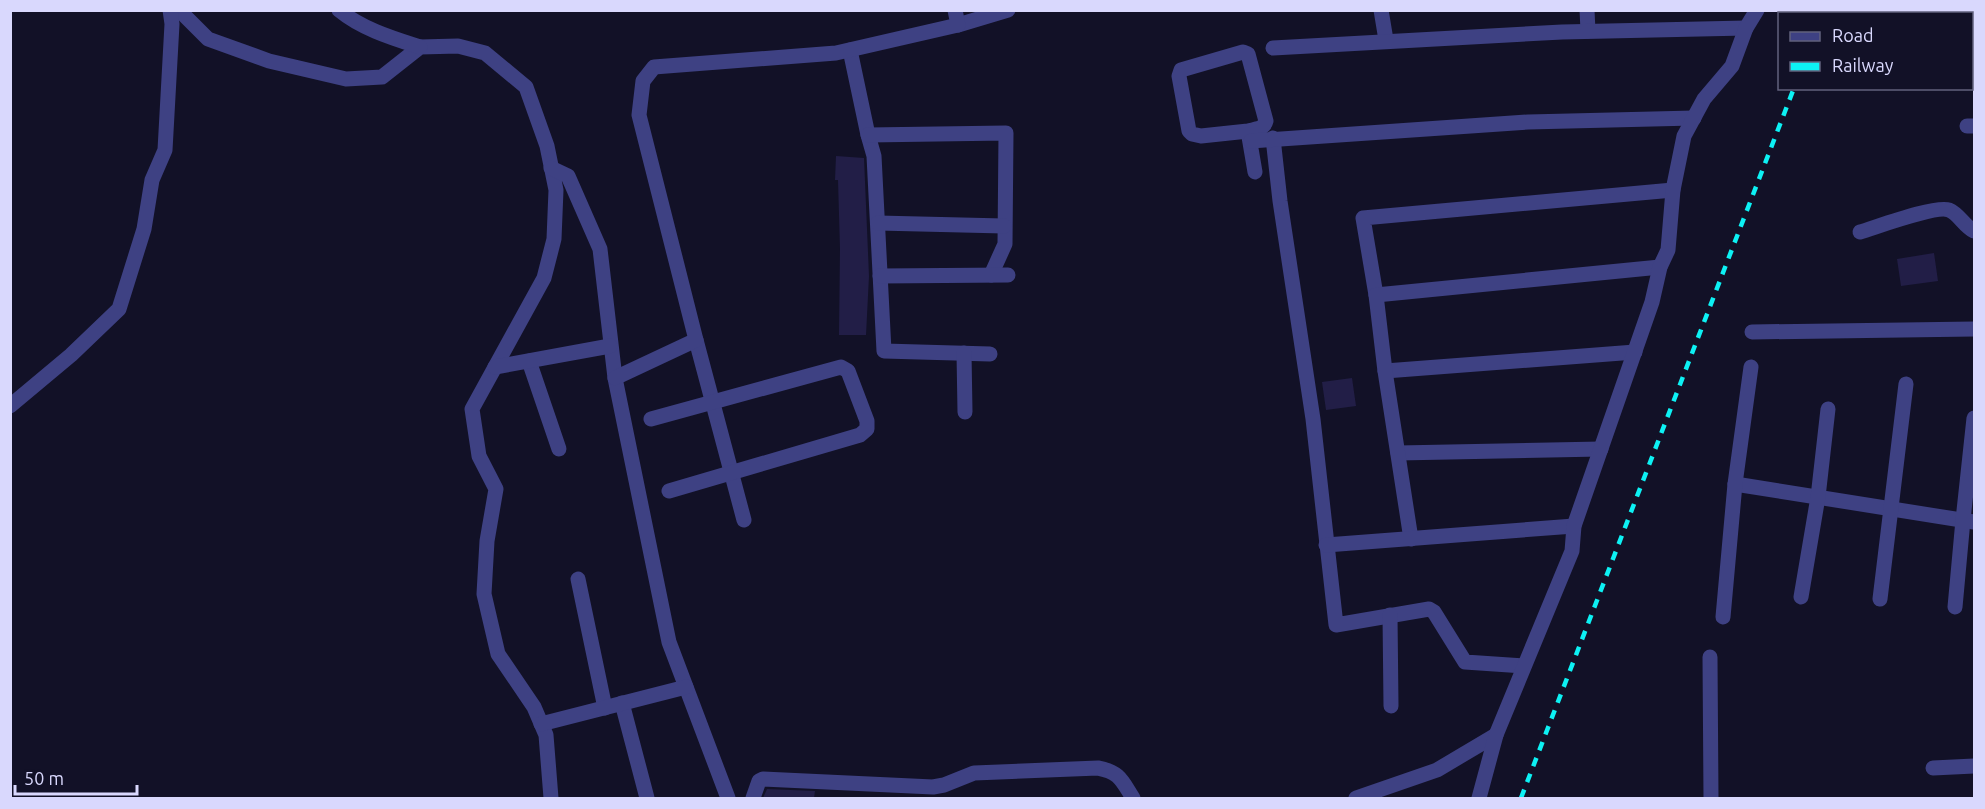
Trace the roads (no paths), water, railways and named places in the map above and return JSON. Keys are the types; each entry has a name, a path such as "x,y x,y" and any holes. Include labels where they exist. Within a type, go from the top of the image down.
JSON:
{"street":[{"path":"10,406 71,355 119,309 144,229 152,180 165,150 172,24 170,10"},
{"path":"179,10 208,39 269,61 345,79 382,77 420,47"},
{"path":"339,10 352,21 420,47 458,46 485,53 526,87 547,146 556,190 554,239 544,278 472,409 479,456 496,489 487,541 484,594 498,654 534,707 546,735 551,798"},
{"path":"744,520 639,115 643,81 654,67 836,53 957,18 1008,10"},
{"path":"1382,10 1386,40"},
{"path":"1587,10 1588,31"},
{"path":"1479,798 1496,735 1572,551 1574,526 1652,302 1660,267 1668,250 1673,190 1684,136 1704,99 1732,66 1746,28 1757,10"},
{"path":"1273,48 1386,40 1588,31 1746,28"},
{"path":"850,50 874,156 884,351 990,354"},
{"path":"1249,136 1265,125 1266,121 1248,54 1244,52 1181,70 1179,76 1190,130 1192,134 1201,136 1273,138 1528,122 1694,118"},
{"path":"868,135 1006,133 1005,244 990,275"},
{"path":"1249,136 1255,172"},
{"path":"1273,138 1280,201 1313,419 1335,625 1429,609 1434,612 1465,663 1524,666"},
{"path":"552,168 568,176 600,249 615,378 669,642 728,798"},
{"path":"1411,539 1363,218 1673,190"},
{"path":"1860,232 1933,210 1946,209 1952,211 1967,228 1974,231"},
{"path":"878,223 1004,226"},
{"path":"1376,296 1660,267"},
{"path":"880,276 1008,275"},
{"path":"1752,332 1974,329"},
{"path":"615,378 696,340"},
{"path":"495,367 610,346"},
{"path":"1385,371 1635,352"},
{"path":"964,353 965,412"},
{"path":"529,361 559,449"},
{"path":"651,419 843,367 848,371 867,421 867,429 860,435 669,491"},
{"path":"1723,617 1735,484 1751,367"},
{"path":"1880,599 1906,384"},
{"path":"1801,597 1818,497 1828,409"},
{"path":"1955,607 1968,521 1974,418"},
{"path":"1398,453 1601,449"},
{"path":"1735,484 1968,521"},
{"path":"1326,545 1574,526"},
{"path":"578,579 605,708"},
{"path":"1390,615 1391,706"},
{"path":"1710,657 1711,798"},
{"path":"541,724 686,687"},
{"path":"622,704 647,798"},
{"path":"1356,798 1437,770 1496,735"},
{"path":"1933,768 1974,766"},
{"path":"753,798 759,781 763,779 933,787 974,773 1098,768 1112,771 1119,776 1133,798"}],"railway":[{"path":"1521,798 1793,90"}]}
